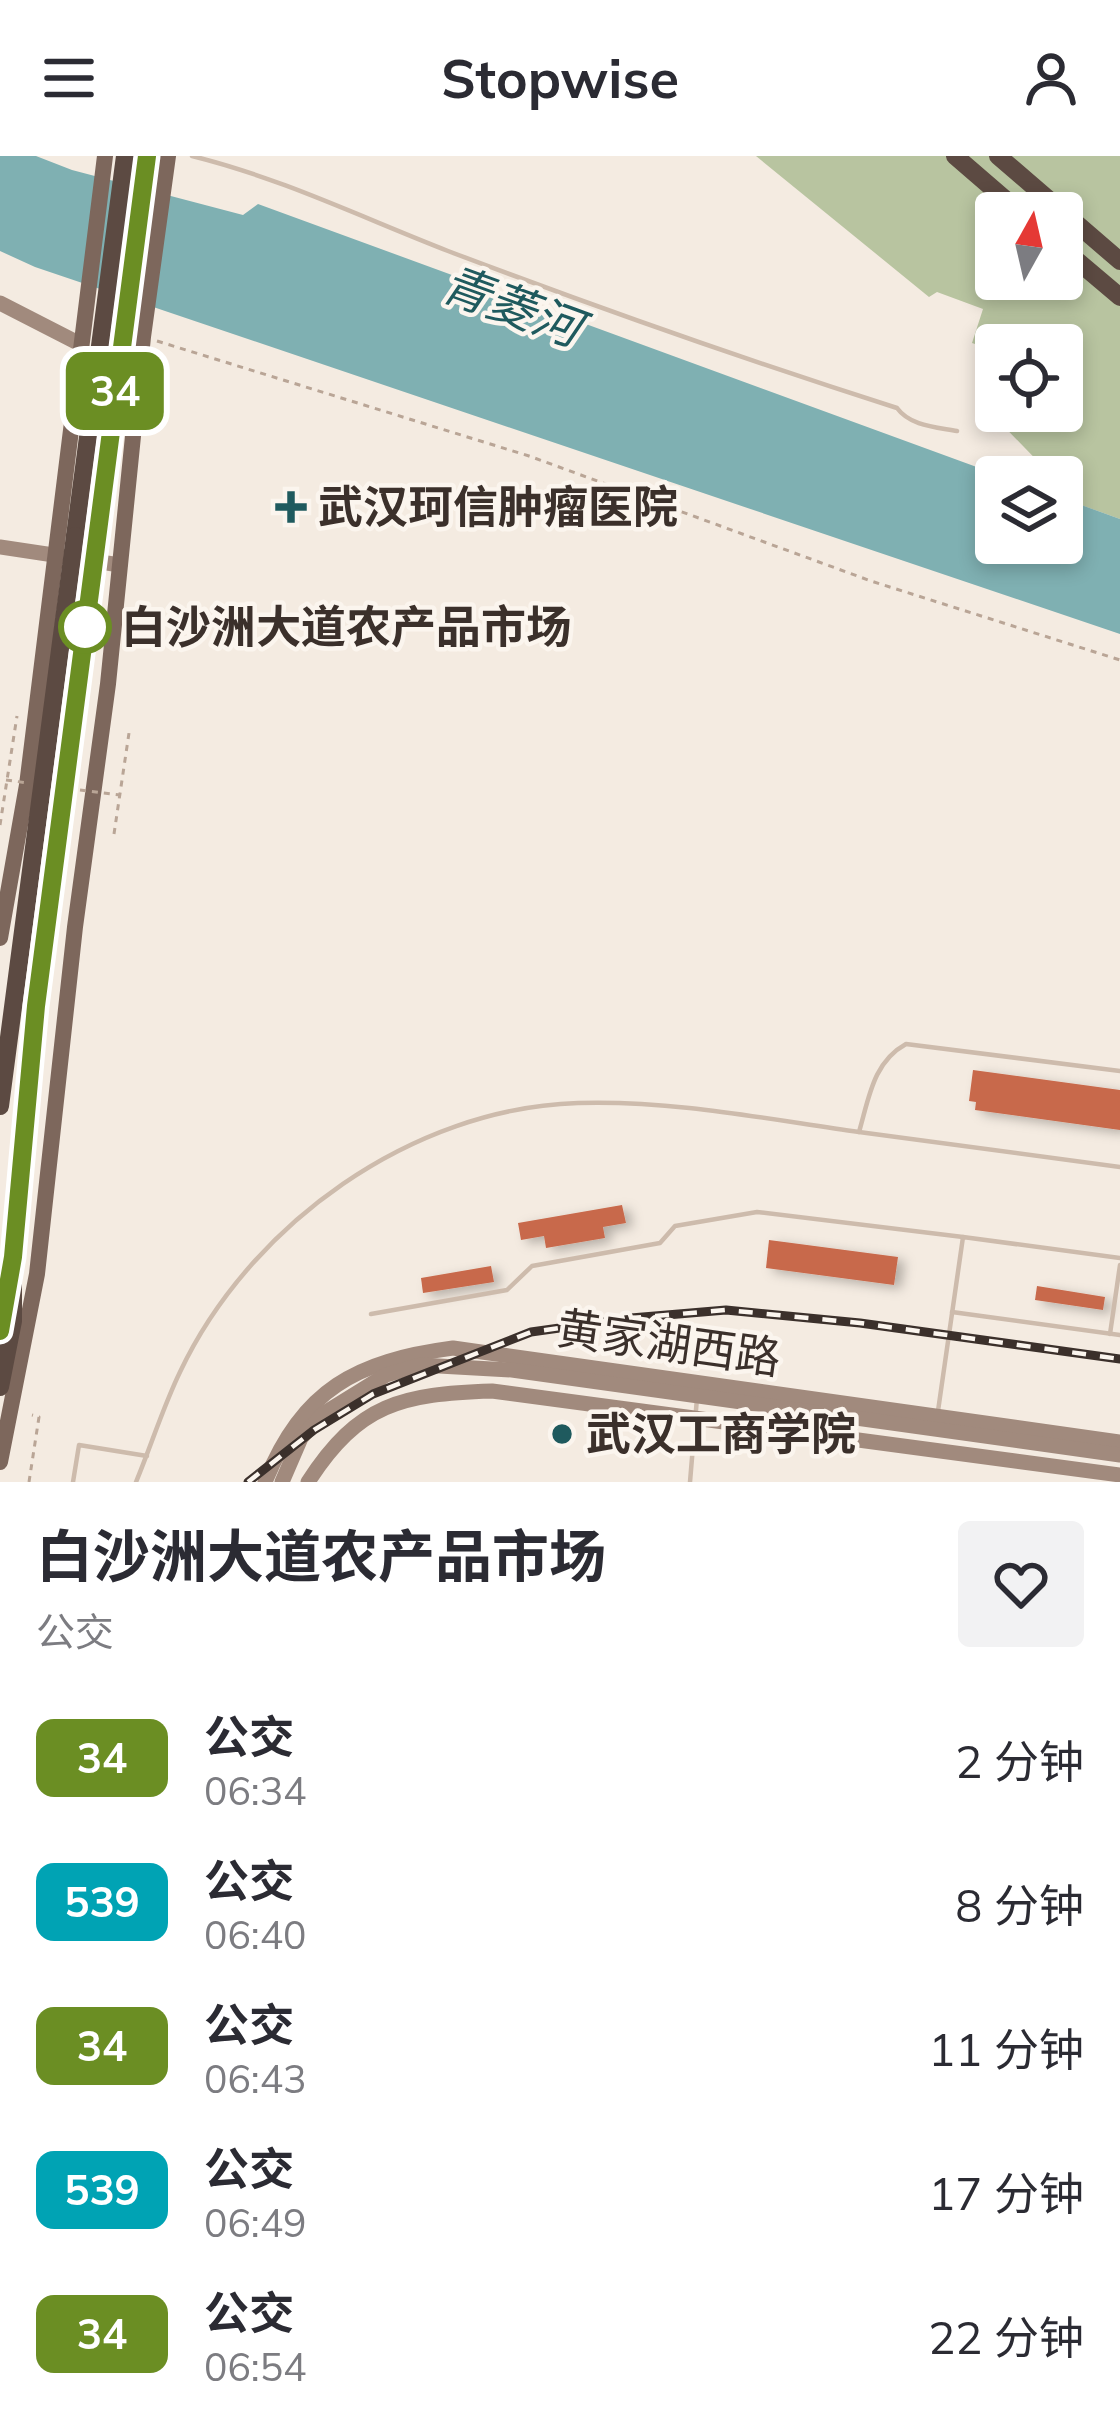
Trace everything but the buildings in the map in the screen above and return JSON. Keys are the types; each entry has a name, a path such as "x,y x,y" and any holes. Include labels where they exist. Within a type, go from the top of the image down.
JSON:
{"highway":[{"path":"0,1106 125,156"},
{"path":"0,1331 13,1257 36,1006 147,156"},
{"path":"955,156 997,192"},
{"path":"998,156 1120,261"},
{"path":"1083,266 1120,297"},
{"path":"0,1082 14,1002"},
{"path":"0,1387 13,1321 13,1257"}],"main road":[{"path":"8,1467 37,1274 168,156"},
{"path":"0,938 27,785 104,160"},
{"path":"0,303 80,344"},
{"path":"0,548 120,565"},
{"name":"黄家湖西路","path":"265,1482 282,1441 320,1397 356,1371 403,1355 453,1348 1120,1442"},
{"name":"黄家湖西路","path":"282,1482 301,1438 323,1414 386,1375 422,1365 512,1370 1120,1455"},
{"path":"308,1482 330,1450 369,1412 451,1392 492,1391 1120,1475"}],"lane":[{"path":"192,156 257,172 362,218 582,301 896,407 903,416 923,425 957,430"},
{"path":"859,1132 878,1070 890,1053 906,1044 1120,1072"},
{"path":"136,1482 181,1370 241,1278 272,1244 326,1195 379,1161 474,1122 574,1103 664,1105 1120,1167"},
{"path":"370,1314 507,1290 532,1266 660,1243 675,1226 757,1212 793,1213 1120,1261 1110,1334"},
{"path":"937,1417 963,1237"},
{"path":"952,1312 1120,1335"},
{"path":"690,1482 698,1396"},
{"path":"73,1482 80,1444 147,1456"}],"path":[{"path":"144,331 529,456 871,580 1120,660"},
{"path":"0,825 17,716"},
{"path":"114,833 129,733"},
{"path":"29,1482 36,1416"},
{"path":"8,1467 31,1475"}],"green space":[{"path":"756,156 1120,156 1120,519 1083,506 1083,456 1033,456 1009,432 1083,432 1083,324 978,324 983,309 937,292 929,297"}],"water":[{"name":"青菱河","path":"0,156 36,156 243,215 258,204 975,466 975,564 1083,564 1083,506 1120,519 1120,634 35,267 0,251"}],"railway":[{"path":"248,1482 314,1430 373,1394 531,1332 726,1310 860,1323 1120,1359"}],"bus line":[{"name":"34","path":"0,1331 13,1257 36,1006 147,156"}],"place":[{"name":"武汉珂信肿瘤医院","path":"291,507"},
{"name":"白沙洲大道农产品市场","path":"85,627"},
{"name":"武汉工商学院","path":"562,1434"}]}
